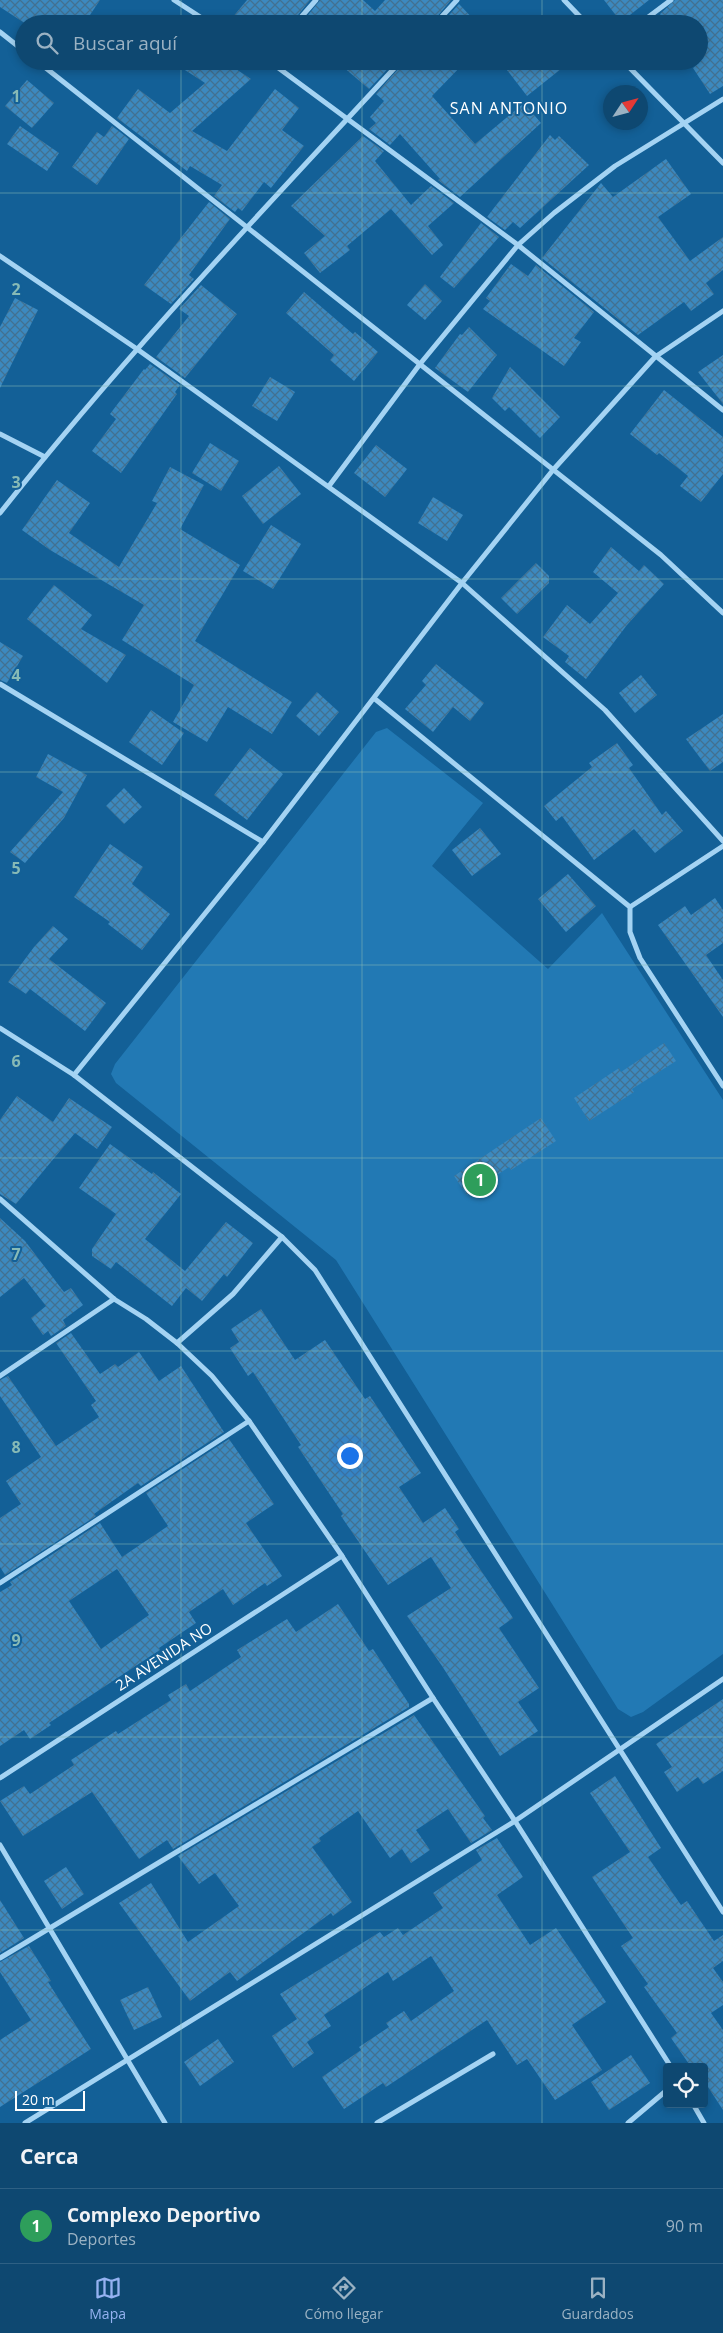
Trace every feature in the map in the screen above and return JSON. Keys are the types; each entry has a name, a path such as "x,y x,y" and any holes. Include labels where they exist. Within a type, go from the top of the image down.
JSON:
{"street":[{"path":"174,0 197,15"},
{"path":"303,15 316,0"},
{"path":"443,15 457,0"},
{"path":"564,0 578,15"},
{"path":"651,15 671,0"},
{"path":"0,32 15,44"},
{"path":"48,70 661,555 723,613"},
{"path":"280,70 518,246 723,410"},
{"path":"0,513 137,349 393,70"},
{"path":"632,70 723,163"},
{"path":"328,486 420,364 518,246 554,213 615,166 723,99"},
{"path":"0,256 137,349 462,583 605,710 723,841"},
{"path":"74,1075 263,842 375,699 462,583 554,470 655,357 723,311"},
{"path":"0,434 45,457"},
{"path":"0,684 263,842"},
{"path":"375,699 630,907"},
{"path":"630,907 723,846"},
{"path":"630,907 630,932 640,958 723,1086"},
{"path":"0,1028 74,1075 282,1237 315,1270 723,1912"},
{"path":"0,1199 114,1299 177,1343 212,1376 249,1421 342,1556 515,1821 668,2063"},
{"path":"177,1343 233,1294 282,1237"},
{"path":"0,1376 114,1299"},
{"path":"0,1583 249,1421"},
{"name":"2A AVENIDA NO","path":"0,1778 342,1556"},
{"path":"25,2123 127,2062 515,1821 723,1679"},
{"path":"0,1958 433,1698"},
{"path":"0,1845 127,2062 165,2123"},
{"path":"377,2123 492,2054"},
{"path":"628,2123 663,2093"},
{"path":"695,2108 704,2123"}],"shaded area":[{"path":"387,728 483,803 432,866 548,969 602,913 723,1100 723,1654 643,1712 631,1717 618,1709 336,1260 116,1083 111,1074 115,1064 376,732"}],"building":[{"path":"0,0 100,0 90,15 15,15 15,17 0,7"},
{"path":"247,0 310,0 298,15 234,15"},
{"path":"320,0 363,0 375,11 385,0 451,0 438,15 308,15"},
{"path":"604,0 649,0 630,15 616,15"},
{"path":"675,0 723,0 723,86 710,94 694,70 708,70 708,15 660,14"},
{"path":"459,4 469,15 449,15"},
{"path":"185,70 238,70 251,79 192,131 227,151 275,89 299,108 282,130 304,146 271,188 264,182 242,211 238,208 235,212 214,196 222,185 190,166 187,171 117,118 138,89 170,113 205,83"},
{"path":"347,70 387,70 369,89"},
{"path":"397,70 457,70 432,96 475,144 524,103 541,123 460,197 438,180 440,179 400,134 390,145 369,129 376,123 370,117 384,101 376,94"},
{"path":"507,70 560,70 527,96"},
{"path":"27,80 54,103 32,128 5,106"},
{"path":"20,126 59,153 47,171 7,144"},
{"path":"112,126 129,139 97,185 72,167 97,132 104,137"},
{"path":"550,135 555,140 559,136 589,165 520,228 513,222 505,230 487,217"},
{"path":"363,136 384,151 375,161 411,205 431,186 454,203 428,226 443,245 432,255 391,209 347,246 350,250 320,273 304,253 325,236 291,206"},
{"path":"666,159 691,194 658,217 690,261 723,237 723,270 706,283 714,294 691,311 684,302 638,335 542,258 601,183 613,197"},
{"path":"209,202 230,219 189,275 194,279 171,304 144,285"},
{"path":"481,223 499,237 454,288 440,277"},
{"path":"511,264 528,276 536,265 594,312 574,338 581,342 564,366 483,309 490,301 486,298"},
{"path":"425,284 442,301 425,320 407,305"},
{"path":"201,285 237,314 185,378 156,357 189,316 179,309"},
{"path":"304,292 353,334 355,332 378,352 354,381 330,360 334,355 286,313"},
{"path":"15,298 38,310 0,388 0,327"},
{"path":"469,327 497,355 468,392 435,368 460,334 462,335"},
{"path":"723,355 723,404 698,372"},
{"path":"150,364 180,385 175,392 177,394 121,473 92,451 116,419 110,414 144,369"},
{"path":"510,367 560,417 540,438 509,407 505,411 492,398"},
{"path":"270,377 295,392 277,421 252,406"},
{"path":"664,390 723,437 723,474 701,502 680,486 688,476 659,453 657,455 630,434"},
{"path":"210,443 239,461 221,491 192,473"},
{"path":"376,445 407,469 385,497 354,473"},
{"path":"279,466 301,494 263,524 242,496"},
{"path":"170,467 204,485 180,529 240,565 195,641 292,702 272,734 228,707 207,742 173,722 194,685 122,640 144,605 50,550 22,530 57,480 90,503 69,533 119,567 157,503 152,501"},
{"path":"433,497 463,515 447,541 418,523"},
{"path":"271,525 301,544 273,589 243,571"},
{"path":"611,547 639,571 644,565 664,584 627,625 586,679 565,662 569,656 543,637 567,605 590,624 618,593 593,572"},
{"path":"536,563 549,576 549,583 517,614 501,598"},
{"path":"54,585 92,615 81,629 126,655 107,683 27,619"},
{"path":"0,642 23,656 7,683 0,680"},
{"path":"436,664 484,703 470,721 453,707 433,732 405,709 426,685 422,681"},
{"path":"641,675 657,695 635,713 619,693"},
{"path":"317,692 339,712 319,736 296,716"},
{"path":"151,710 184,733 162,765 129,742"},
{"path":"723,714 723,762 710,771 686,739"},
{"path":"617,743 633,765 629,768 662,815 666,811 683,831 655,853 634,829 594,860 562,816 556,821 544,806 592,767 589,763"},
{"path":"250,748 283,774 247,820 214,795"},
{"path":"48,754 87,775 64,818 25,863 10,852 63,792 36,777"},
{"path":"124,788 142,807 124,824 106,806"},
{"path":"480,828 501,854 472,876 452,850"},
{"path":"110,844 143,867 132,884 170,914 142,950 108,924 110,922 74,897"},
{"path":"568,874 596,906 566,932 538,899"},
{"path":"715,898 723,910 723,943 706,955 723,980 723,1017 658,925 685,906 691,915"},
{"path":"53,926 68,939 49,959 106,1003 85,1031 30,989 26,994 8,982 34,947"},
{"path":"664,1043 676,1061 632,1089 634,1092 589,1121 574,1098 619,1068 621,1072"},
{"path":"17,1096 53,1122 69,1098 112,1127 97,1149 75,1133 16,1204 0,1194 0,1120"},
{"path":"541,1118 556,1141 511,1170 509,1167 467,1195 454,1176"},
{"path":"110,1144 152,1174 153,1172 181,1194 145,1239 185,1271 226,1222 253,1243 227,1277 224,1274 202,1301 186,1288 172,1306 116,1262 111,1269 92,1256 92,1249 116,1214 79,1188"},
{"path":"0,1218 25,1241 64,1292 71,1288 83,1305 63,1320 66,1326 51,1336 48,1331 43,1335 31,1318 46,1306 24,1278 0,1297"},
{"path":"261,1309 295,1360 325,1340 365,1399 370,1396 421,1473 399,1487 423,1523 445,1508 459,1529 455,1532 513,1618 499,1628 539,1688 518,1702 538,1731 500,1756 407,1616 451,1588 431,1557 388,1585 341,1516 343,1514 298,1447 301,1445 253,1372 248,1376 230,1348 239,1342 231,1329"},
{"path":"71,1333 100,1374 115,1364 118,1367 139,1352 159,1381 181,1366 224,1432 141,1486 138,1483 94,1514 96,1516 5,1575 0,1567 0,1518 21,1504 6,1481 41,1457 0,1396 0,1380 8,1376 56,1446 99,1417 91,1405 96,1401 56,1343"},
{"path":"229,1439 274,1504 246,1523 282,1576 267,1586 265,1583 233,1605 223,1589 189,1612 196,1623 159,1648 160,1650 49,1723 51,1725 30,1739 24,1730 0,1746 0,1592 12,1585 10,1582 100,1523 122,1557 168,1526 146,1493","holes":["117,1569 149,1615 101,1649 69,1601"]},
{"path":"338,1604 369,1651 373,1649 409,1704 409,1707 173,1849 167,1840 139,1859 92,1792 23,1836 0,1801 24,1786 30,1794 74,1765 71,1760 116,1731 118,1734 171,1700 168,1695 186,1684 190,1691 241,1657 237,1650 287,1619 296,1632"},
{"path":"723,1699 723,1771 703,1784 698,1777 677,1792 664,1772 672,1767 656,1744"},
{"path":"414,1715 485,1816 483,1818 492,1830 471,1843 448,1809 416,1830 430,1850 411,1863 402,1849 390,1858 358,1811 319,1838 321,1841 312,1847 352,1902 333,1916 331,1913 237,1981 230,1972 190,2001 119,1903 151,1883 188,1942 239,1906 215,1873 199,1884 178,1856"},
{"path":"615,1776 661,1848 648,1857 681,1905 687,1901 714,1941 723,1935 723,1961 713,1968 723,1982 723,2005 711,2013 723,2030 723,2110 708,2087 708,2063 688,2063 671,2038 677,2033 644,1987 648,1984 621,1946 633,1938 592,1877 630,1852 590,1793"},
{"path":"497,1838 523,1877 497,1895 530,1945 556,1928 606,2002 572,2025 602,2070 555,2100 527,2059 517,2065 487,2020 386,2087 383,2083 344,2109 322,2077 361,2050 359,2047 389,2027 386,2023 404,2011 411,2021 454,1991 431,1956 393,1981 388,1972 324,2015 331,2026 307,2042 314,2053 293,2068 272,2036 297,2019 280,1994 380,1932 384,1937 398,1928 403,1935 443,1908 433,1893 482,1860 476,1850"},
{"path":"66,1867 84,1894 62,1909 44,1881"},
{"path":"0,1900 24,1938 0,1953"},
{"path":"29,1946 51,1981 48,1982 91,2049 0,2107 0,2040 31,2020 0,1972 0,1962"},
{"path":"148,1987 162,2017 134,2030 120,2000"},
{"path":"218,2039 234,2062 200,2086 184,2062"},
{"path":"631,2055 650,2083 609,2110 591,2082"}],"place":[{"name":"Complexo Deportivo","path":"480,1180"}],"district":[{"name":"SAN ANTONIO","path":"509,108"}]}
